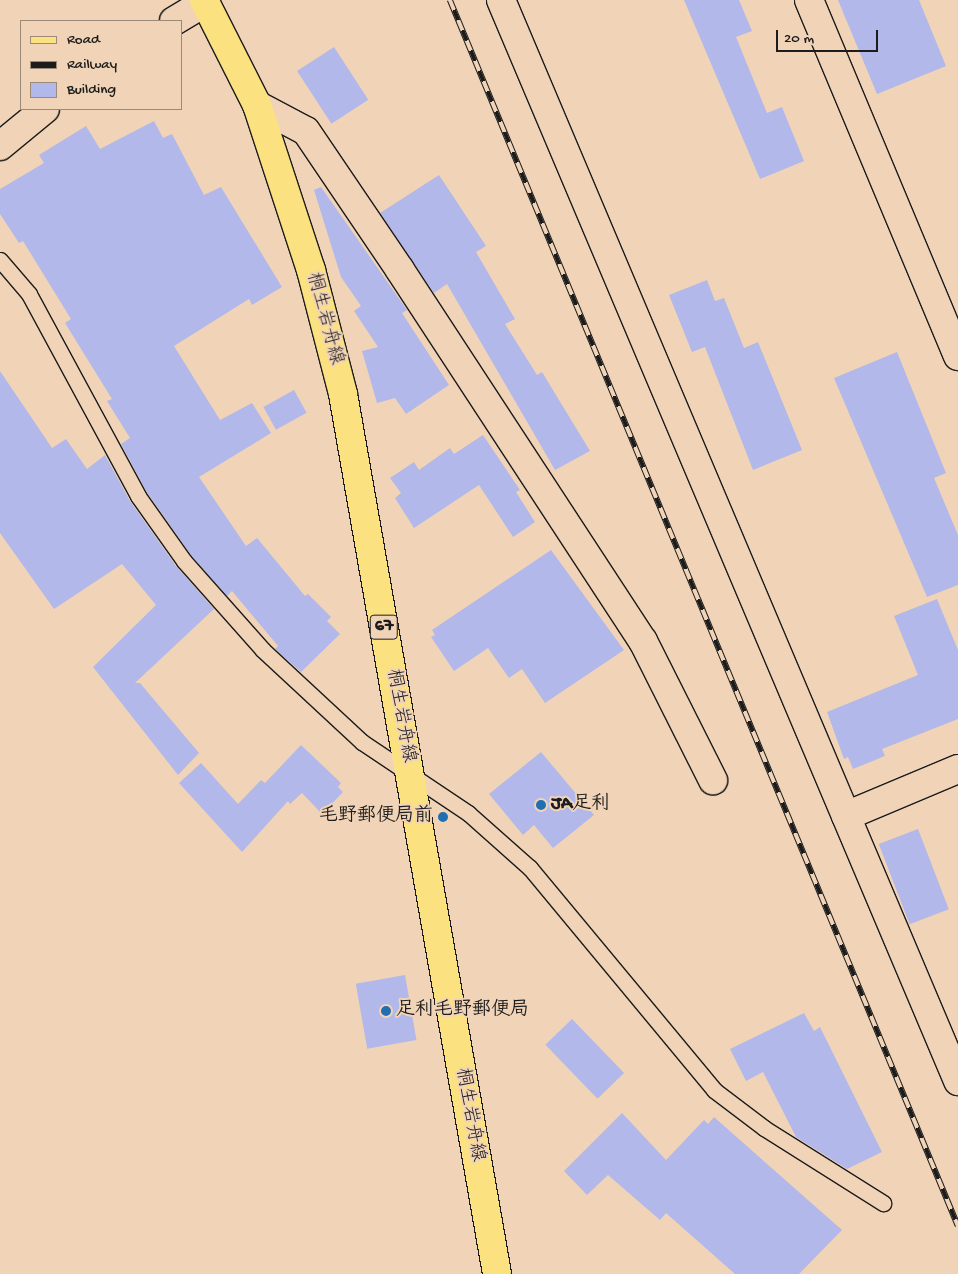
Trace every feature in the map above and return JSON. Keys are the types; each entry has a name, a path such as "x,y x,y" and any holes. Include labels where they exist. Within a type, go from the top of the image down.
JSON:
{"main road":[{"name":"桐生岩舟線","path":"205,1 257,105 311,270 344,394 497,1274"}],"street":[{"path":"500,0 958,1081"},
{"path":"809,0 958,356"},
{"path":"176,20 205,1"},
{"path":"257,105 306,131 400,270 643,641 713,780"},
{"path":"0,146 44,110"},
{"path":"846,816 958,768"}],"lane":[{"path":"0,260 29,294 138,496 184,561 263,650 362,742 468,813 530,868 714,1090 764,1128 883,1203"}],"building":[{"path":"684,0 739,0 752,31 736,37 767,113 782,107 804,161 760,179"},
{"path":"838,0 919,0 946,66 877,94"},
{"path":"334,47 368,100 331,124 297,71"},
{"path":"154,121 163,138 172,134 204,195 221,187 282,287 252,305 249,299 174,346 220,420 252,403 271,433 199,477 246,546 257,538 305,596 308,594 331,617 327,621 340,634 301,672 275,649 278,646 232,591 227,596 191,555 146,491 121,444 130,438 107,401 112,399 65,323 71,319 23,241 19,243 0,214 0,189 44,163 39,155 86,126 100,149"},
{"path":"439,175 486,246 476,252 515,319 505,324 537,375 542,372 590,451 555,470 447,284 434,293 380,213"},
{"path":"321,187 407,310 402,313 449,385 406,414 395,398 377,403 362,351 378,347 354,311 361,306 341,277 314,190"},
{"path":"707,280 715,301 724,298 744,348 758,342 802,450 753,470 705,347 692,352 669,295"},
{"path":"897,352 946,473 934,478 958,535 958,585 927,597 834,378"},
{"path":"0,371 52,448 66,439 87,469 105,455 130,501 176,566 214,609 135,683 140,683 199,753 178,775 93,667 156,605 122,564 54,609 0,533"},
{"path":"294,390 307,413 276,430 263,407"},
{"path":"483,435 520,490 516,492 535,522 513,537 479,485 414,528 395,498 401,493 390,478 414,462 419,470 450,448 454,454"},
{"path":"551,550 624,650 545,703 522,669 509,678 488,648 454,671 431,637 435,635 432,630"},
{"path":"937,599 958,650 958,719 882,749 885,756 853,769 848,757 844,759 827,712 918,675 894,616"},
{"path":"301,745 341,783 338,787 343,792 322,814 302,793 290,804 288,801 242,852 179,783 201,763 238,804 261,780 265,783"},
{"name":"JA足利","path":"541,752 594,815 553,848 534,825 523,835 489,794"},
{"path":"918,829 949,909 910,924 879,844"},
{"name":"足利毛野郵便局","path":"405,975 416,1040 367,1049 356,984"},
{"path":"804,1013 814,1031 820,1027 882,1152 847,1169 796,1137 763,1072 746,1081 730,1049"},
{"path":"572,1019 624,1073 597,1099 545,1045"},
{"path":"622,1113 666,1160 704,1120 708,1124 714,1117 842,1230 799,1274 735,1274 666,1213 660,1220 608,1175 587,1195 564,1171"}],"railway":[{"path":"450,0 958,1226"}],"place":[{"name":"JA足利","path":"541,805"},
{"name":"毛野郵便局前","path":"443,817"},
{"name":"足利毛野郵便局","path":"386,1011"}]}
